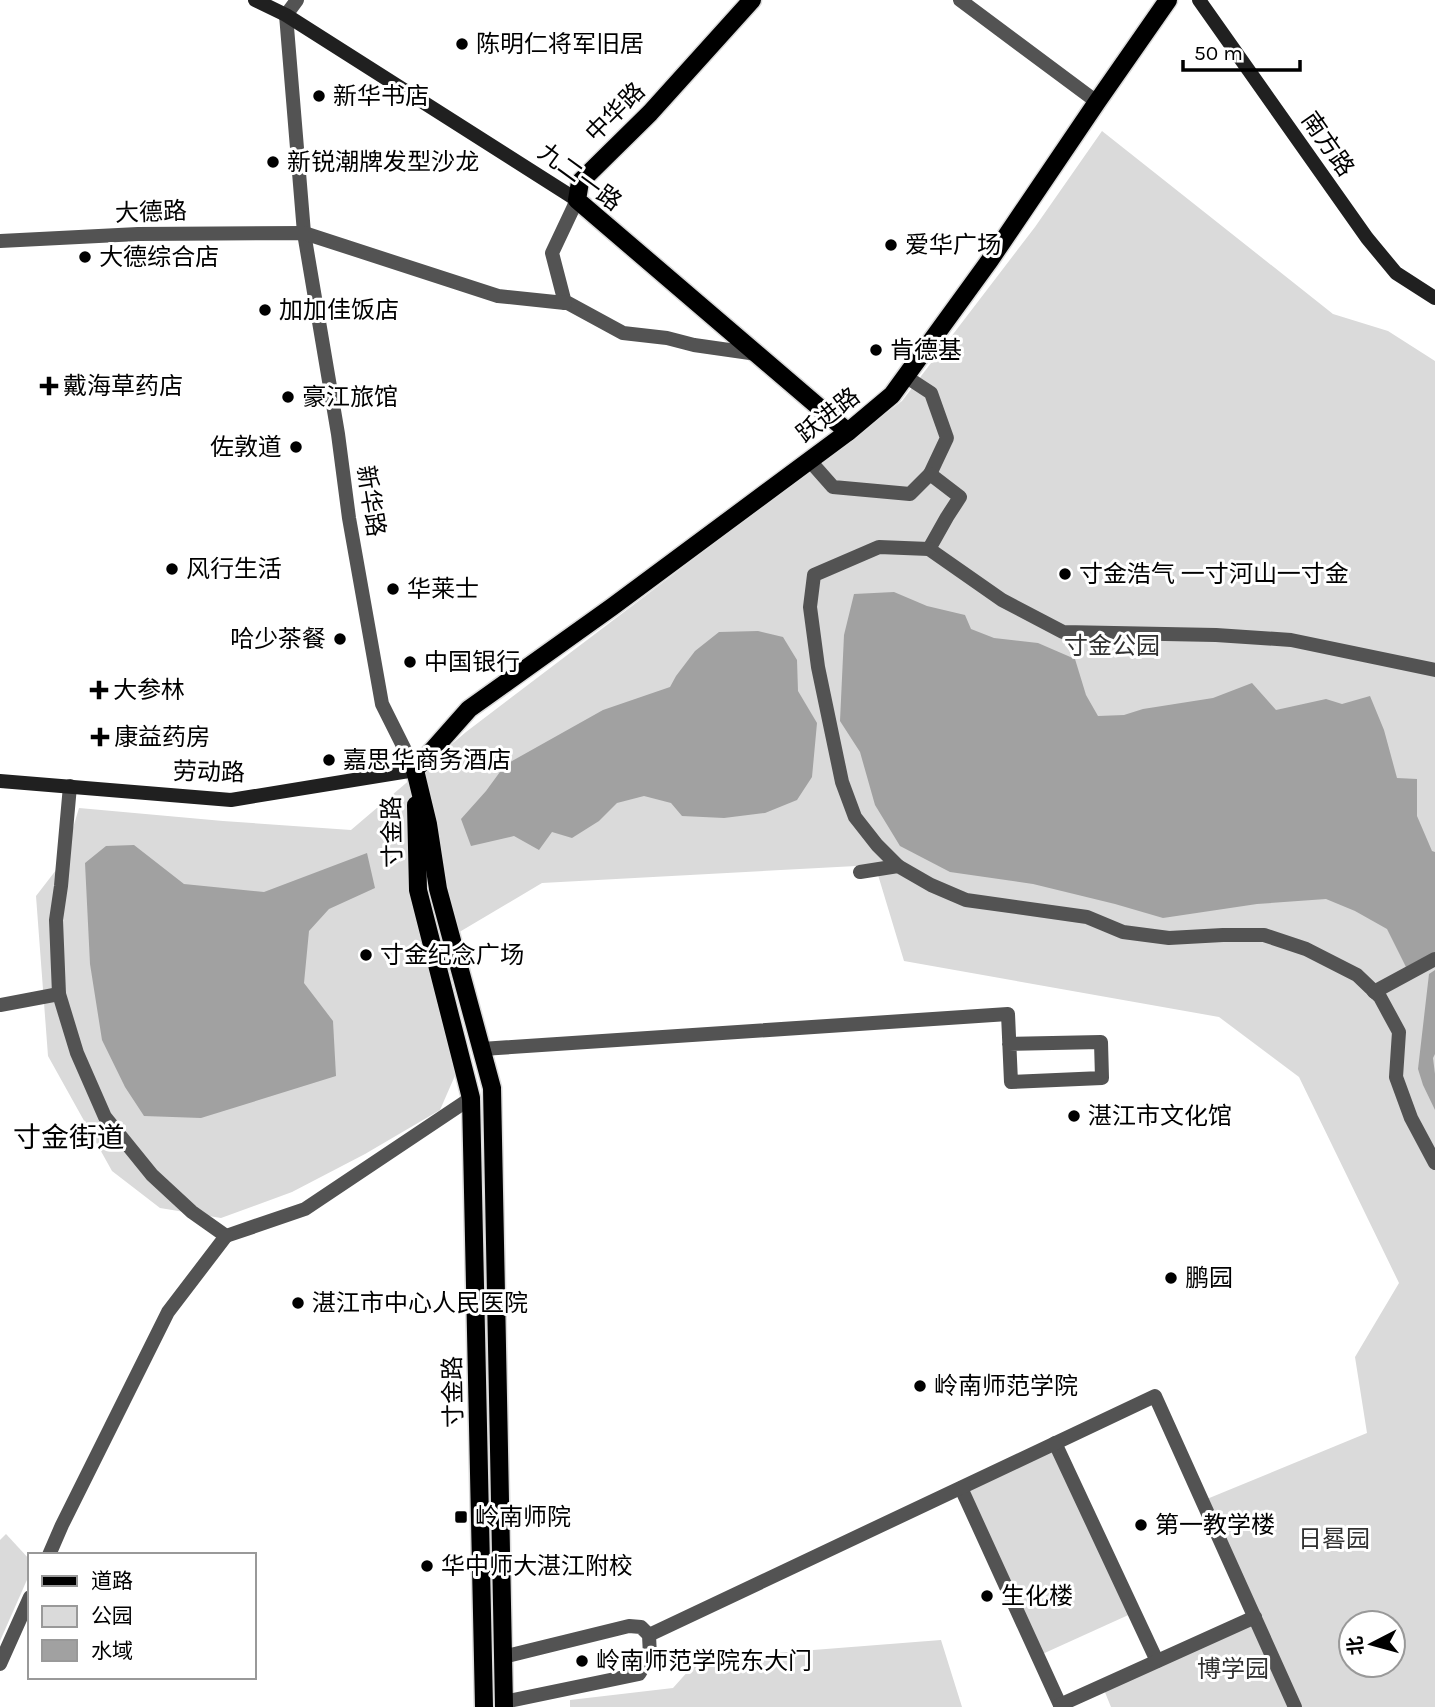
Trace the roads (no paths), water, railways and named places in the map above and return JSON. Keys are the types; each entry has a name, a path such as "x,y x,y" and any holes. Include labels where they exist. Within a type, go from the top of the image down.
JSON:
{"main road":[{"name":"中华路","path":"577,200 580,182 650,113 752,0"},
{"name":"跃进路","path":"415,770 470,709 810,461 892,395 990,260 1168,0"},
{"name":"九二一路","path":"577,200 848,432"},
{"name":"寸金路","path":"415,770 428,824 438,889 492,1088 504,1705"},
{"name":"寸金路","path":"415,770 418,890 471,1098 484,1707"}],"street":[{"name":"九二一路","path":"255,0 286,15 577,200"},
{"path":"286,15 298,0"},
{"path":"960,0 1097,102"},
{"name":"南方路","path":"1199,0 1367,238 1396,272 1435,298"},
{"name":"新华路","path":"286,15 304,233 338,434 349,518 382,704 415,770"},
{"path":"565,303 552,253 577,200"},
{"name":"大德路","path":"0,241 138,234 304,233 498,296 566,302 623,332 757,354"},
{"path":"810,461 833,487 910,494 930,474 947,438 931,393 905,376"},
{"path":"929,549 960,497 930,474"},
{"path":"1435,670 1292,639 1063,632 1002,600 929,549 879,547 814,575 810,607 818,667 842,782 855,817 898,866 931,885 966,900 1087,917 1123,932 1169,938 1264,935 1306,949 1357,975 1380,997 1399,1031 1396,1077 1411,1118 1435,1163"},
{"name":"劳动路","path":"0,781 231,800 415,770"},
{"path":"70,786 56,920 59,994 77,1053 105,1117 152,1175 192,1212 226,1236"},
{"path":"860,872 898,866"},
{"path":"1374,992 1435,959"},
{"path":"0,1005 59,994"},
{"path":"482,1049 1008,1014 1009,1044 1011,1082 1102,1078 1101,1042 1009,1044"},
{"path":"49,1553 168,1312 226,1236 305,1209 471,1098"},
{"path":"649,1635 1155,1396 1295,1707"},
{"path":"1055,1443 1157,1661"},
{"path":"961,1488 1060,1706 1255,1617"},
{"path":"0,1664 28,1601"},
{"path":"503,1657 629,1626 641,1627 649,1635 650,1656 639,1674 504,1705"}],"water":[{"path":"894,592 927,606 965,615 971,629 994,638 1038,643 1075,659 1086,695 1098,716 1124,715 1143,709 1213,698 1252,683 1276,710 1326,699 1342,704 1370,696 1384,730 1397,778 1417,779 1417,816 1432,851 1435,852 1435,952 1406,967 1387,929 1326,899 1257,904 1163,918 1033,884 950,872 900,846 875,805 860,752 840,721 844,635 854,594"},
{"path":"758,631 783,637 797,660 798,691 817,723 812,777 797,800 765,813 724,818 682,816 671,803 644,796 617,803 599,821 572,838 552,832 539,850 514,836 471,846 461,819 505,765 603,710 670,687 695,651 719,632"},
{"path":"134,845 184,884 264,892 367,853 375,888 329,909 309,931 304,983 333,1021 336,1076 201,1118 144,1116 125,1087 102,1040 90,964 85,863 106,846"},
{"path":"1435,970 1435,1110 1418,1069 1429,974"}],"place":[{"name":"陈明仁将军旧居","path":"462,44"},
{"name":"新华书店","path":"319,96"},
{"name":"新锐潮牌发型沙龙","path":"273,162"},
{"name":"爱华广场","path":"891,245"},
{"name":"大德综合店","path":"85,257"},
{"name":"加加佳饭店","path":"265,310"},
{"name":"肯德基","path":"876,350"},
{"name":"戴海草药店","path":"49,386"},
{"name":"豪江旅馆","path":"288,397"},
{"name":"佐敦道","path":"296,447"},
{"name":"风行生活","path":"172,569"},
{"name":"寸金浩气 一寸河山一寸金","path":"1065,574"},
{"name":"华莱士","path":"393,589"},
{"name":"哈少茶餐","path":"340,639"},
{"name":"中国银行","path":"410,662"},
{"name":"大参林","path":"99,690"},
{"name":"康益药房","path":"100,737"},
{"name":"嘉思华商务酒店","path":"329,760"},
{"name":"寸金纪念广场","path":"366,955"},
{"name":"湛江市文化馆","path":"1074,1116"},
{"name":"鹏园","path":"1171,1278"},
{"name":"湛江市中心人民医院","path":"298,1303"},
{"name":"岭南师范学院","path":"920,1386"},
{"name":"岭南师院","path":"461,1517"},
{"name":"第一教学楼","path":"1141,1525"},
{"name":"华中师大湛江附校","path":"427,1566"},
{"name":"生化楼","path":"987,1596"},
{"name":"岭南师范学院东大门","path":"582,1661"}],"district":[{"name":"寸金街道","path":"69,1137"}],"park label":[{"name":"寸金公园","path":"1112,646"},
{"name":"日晷园","path":"1334,1539"},
{"name":"博学园","path":"1233,1669"}]}
